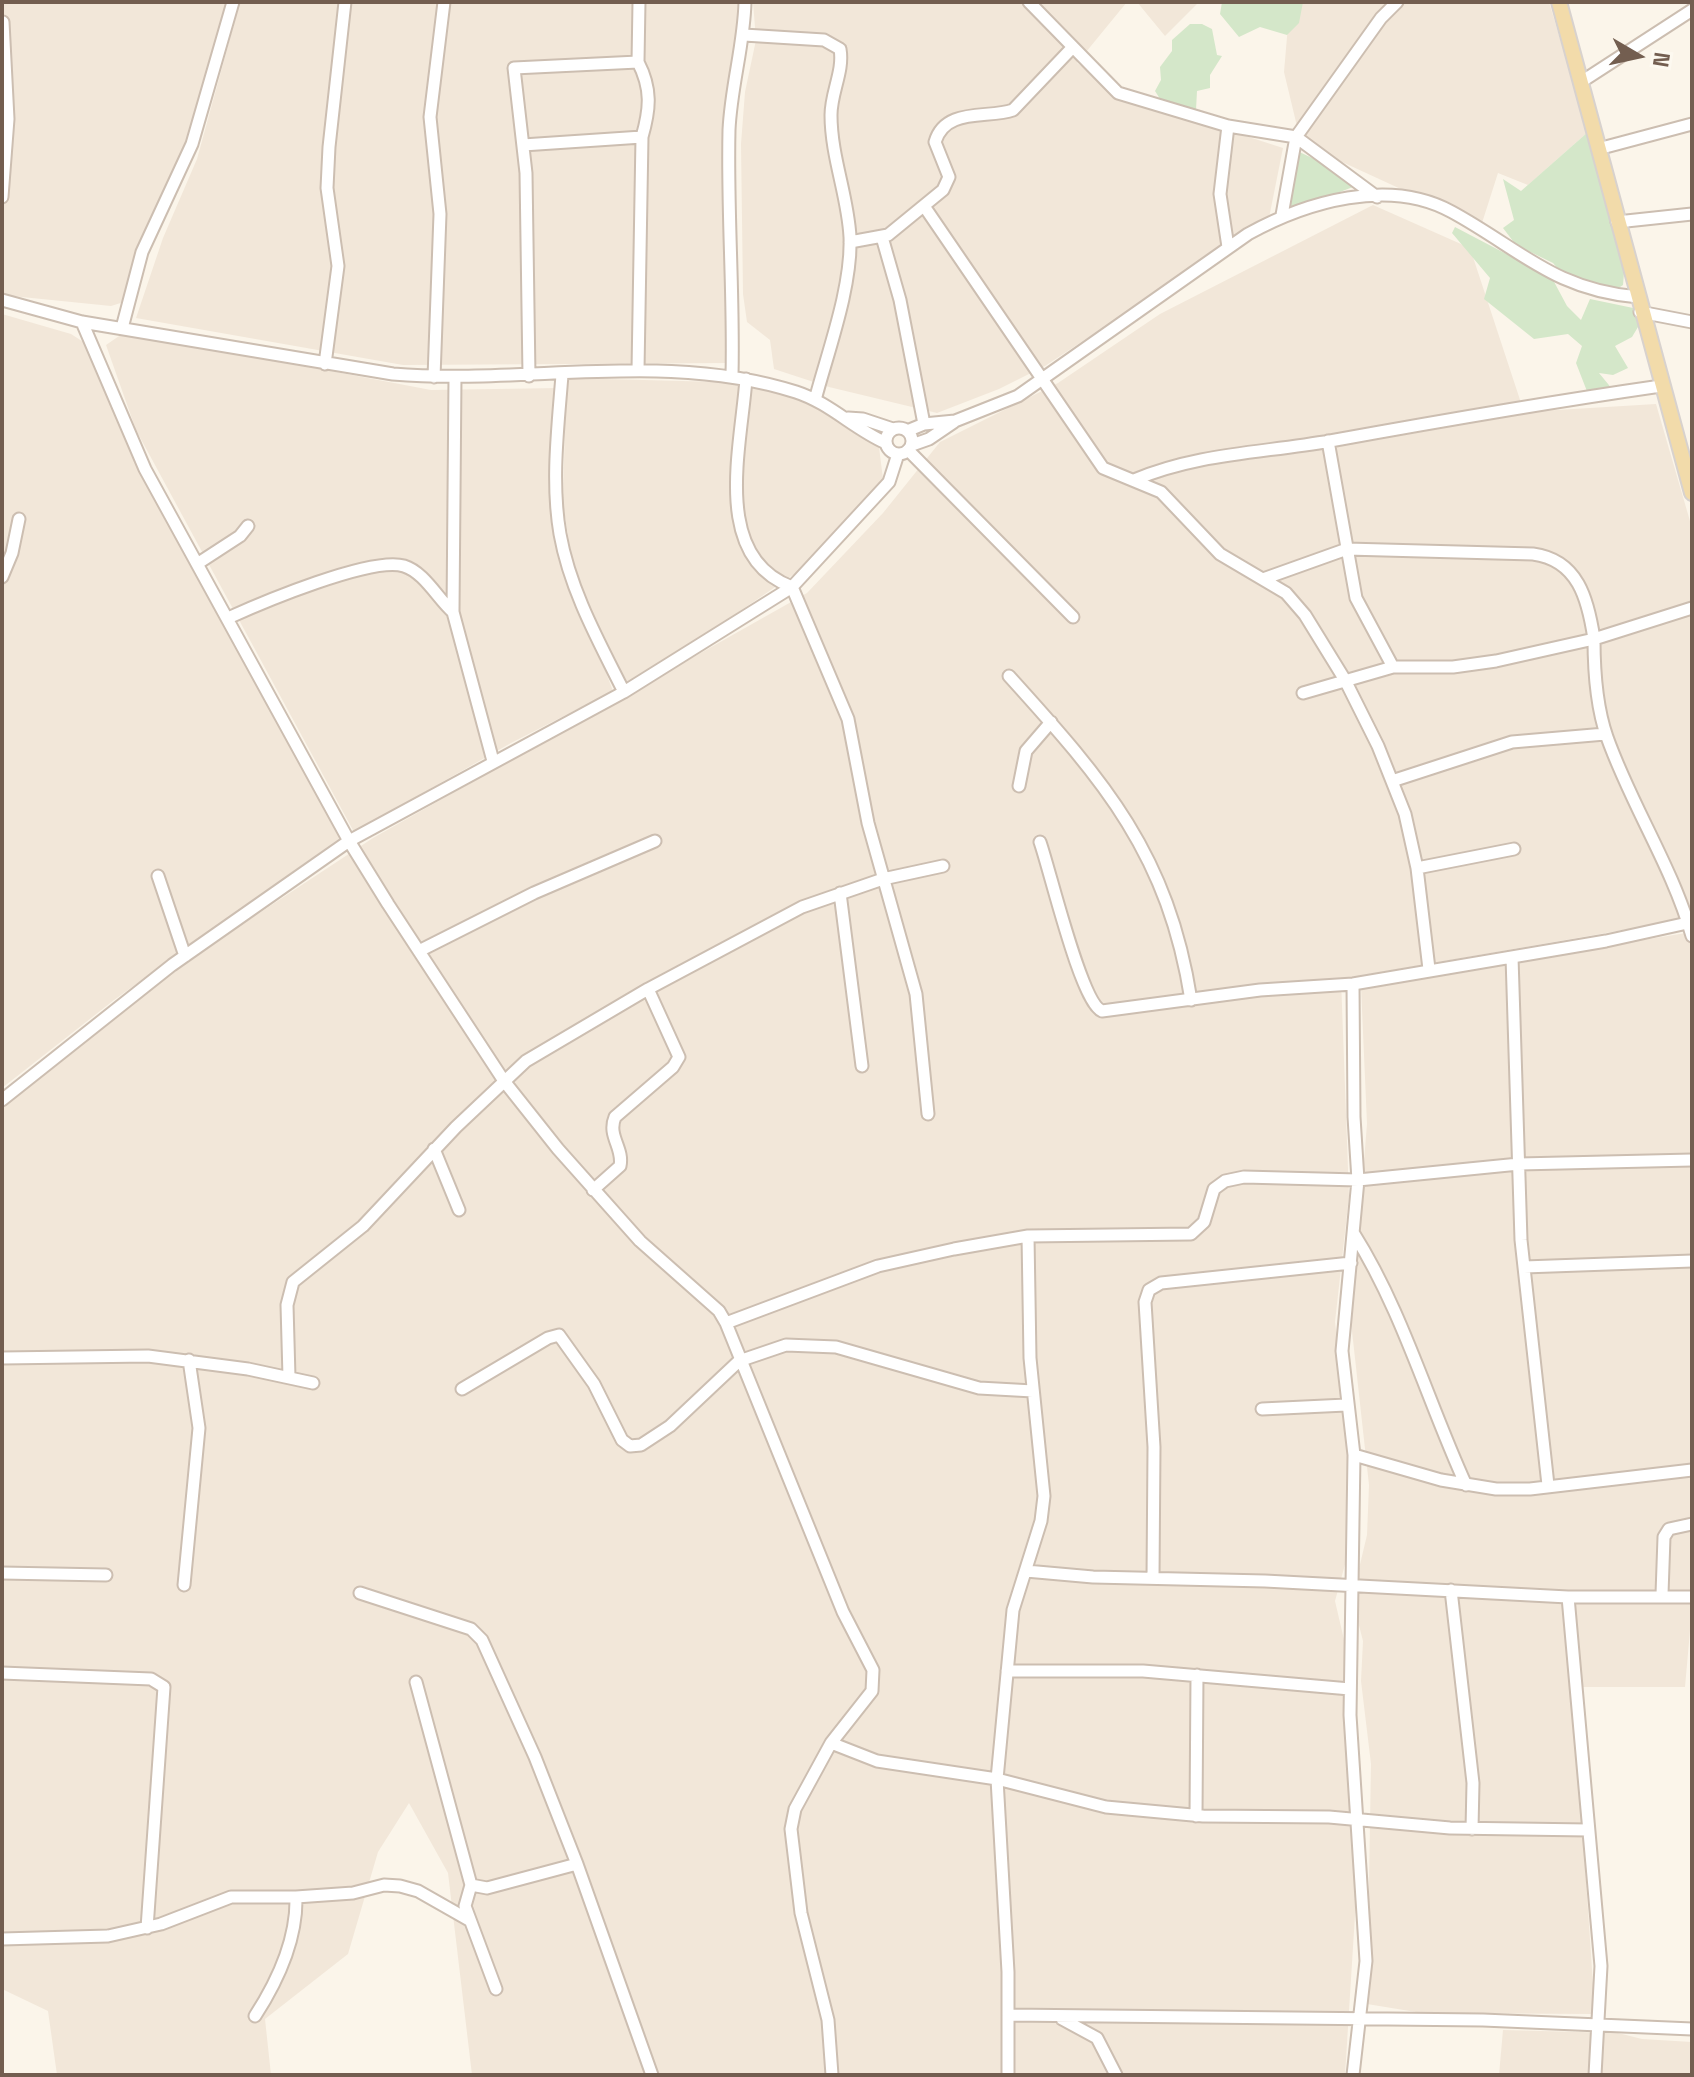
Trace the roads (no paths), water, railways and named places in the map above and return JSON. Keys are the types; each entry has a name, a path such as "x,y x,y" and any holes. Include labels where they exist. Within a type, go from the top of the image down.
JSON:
{"main road":[{"path":"1559,2 1692,493"}],"street":[{"path":"122,328 142,252 199,121 233,2"},
{"path":"325,364 338,266 327,188 329,147 345,2"},
{"path":"434,377 440,214 430,117 444,2"},
{"path":"638,370 642,137 651,105 646,77 638,62 639,2"},
{"path":"732,376 730,120 744,35 745,2"},
{"path":"1029,2 1106,84 1131,100 1228,126 1296,137 1377,197"},
{"path":"1282,215 1296,137 1381,18 1397,2"},
{"path":"1581,82 1692,10"},
{"path":"2,197 8,119 3,22"},
{"path":"744,35 824,40 840,49 842,60 831,105 832,137 850,242 847,272 815,400"},
{"path":"850,242 882,237 943,190 949,177 935,142 939,132 969,114 1013,110 1072,48"},
{"path":"529,376 523,145 514,68 638,62"},
{"path":"1598,149 1692,124"},
{"path":"1228,126 1220,194 1228,247"},
{"path":"523,145 642,137"},
{"path":"2,300 82,322 325,364 434,377 638,370 732,376 815,400 886,443 890,451 906,450 955,421 1001,404 1043,381 1228,247 1282,215 1333,200 1377,197 1422,201 1449,210 1552,275 1592,291 1692,322"},
{"path":"924,206 1103,468 1161,492 1220,554 1297,603 1345,680 1405,814 1417,868 1429,969"},
{"path":"1617,222 1692,214"},
{"path":"882,237 900,300 924,424"},
{"path":"82,322 127,435 349,841 419,951 504,1081 593,1190 640,1241 719,1311 726,1323 843,1612 873,1670 872,1691 831,1743 795,1809 791,1829 801,1913 828,2020 832,2075"},
{"path":"562,375 557,439 560,532 583,606 624,692"},
{"path":"455,377 453,612 493,761"},
{"path":"746,379 737,501 739,531 760,569 768,577 792,587 848,719 883,879 916,994 928,1114"},
{"path":"1134,480 1198,458 1328,441 1473,413 1661,386"},
{"path":"848,418 907,431 924,424 955,421"},
{"path":"886,443 893,429"},
{"path":"2,1100 185,956 349,841 624,692 792,587 893,477 906,450 907,431"},
{"path":"1328,441 1361,613 1393,667"},
{"path":"906,450 1073,617"},
{"path":"2,577 12,553 19,519"},
{"path":"197,564 240,536 248,526"},
{"path":"1263,579 1347,549 1550,556 1565,564 1579,587 1594,639 1595,683 1605,734 1668,870 1690,922 1692,936"},
{"path":"228,618 294,590 395,565 417,573 453,612"},
{"path":"1303,693 1393,667 1453,667 1496,661 1594,639 1692,608"},
{"path":"1009,676 1094,771 1160,881 1174,917 1191,1000"},
{"path":"1019,786 1026,751 1051,722"},
{"path":"1392,781 1512,742 1605,734"},
{"path":"419,951 534,893 655,841"},
{"path":"1040,842 1075,963 1093,1006 1102,1011 1260,990 1353,984 1690,922"},
{"path":"1417,868 1514,849"},
{"path":"289,1377 287,1305 293,1282 363,1226 434,1149 540,1050 758,928 840,893 883,879 943,866"},
{"path":"158,876 185,956"},
{"path":"840,893 862,1066"},
{"path":"1512,957 1524,1267 1548,1485"},
{"path":"1353,984 1358,1180 1342,1351 1354,1455 1350,1689 1355,1819 1366,1949 1353,2075"},
{"path":"593,1190 620,1166 621,1155 611,1129 615,1117 673,1067 679,1057 648,989"},
{"path":"434,1149 459,1210"},
{"path":"726,1323 878,1266 1028,1236 1191,1234 1204,1222 1214,1189 1225,1181 1244,1177 1358,1180 1519,1164 1692,1160"},
{"path":"1353,1233 1383,1283 1426,1396 1466,1485"},
{"path":"1008,2075 997,1779 1013,1610 1041,1521 1044,1496 1033,1391 1028,1236"},
{"path":"1524,1267 1692,1261"},
{"path":"1153,1578 1154,1447 1145,1302 1149,1290 1161,1283 1351,1263"},
{"path":"462,1389 548,1338 559,1335 594,1384 622,1440 636,1446 681,1418 739,1361 786,1345 812,1343 848,1350 979,1388 1033,1391"},
{"path":"2,1358 148,1356 189,1360 313,1383"},
{"path":"184,1585 199,1428 189,1360"},
{"path":"1262,1409 1346,1405"},
{"path":"1354,1455 1466,1485 1513,1490 1692,1470"},
{"path":"1662,1594 1664,1537 1669,1529 1692,1524"},
{"path":"1026,1571 1568,1597 1662,1594 1692,1597"},
{"path":"2,1573 106,1575"},
{"path":"1451,1590 1473,1783 1472,1829"},
{"path":"360,1593 453,1622 477,1633 535,1757 577,1864 652,2075"},
{"path":"1568,1597 1601,1966 1595,2075"},
{"path":"1007,1671 1126,1670 1350,1689"},
{"path":"2,1673 151,1679 164,1687 147,1928"},
{"path":"1196,1816 1197,1675"},
{"path":"416,1682 471,1885 465,1906 496,1989"},
{"path":"831,1743 877,1761 997,1779 1106,1807 1196,1816 1355,1819 1472,1829 1588,1830"},
{"path":"471,1885 487,1888 577,1864"},
{"path":"2,1939 89,1938 147,1928 231,1897 353,1893 384,1885 418,1891 469,1920"},
{"path":"255,2016 282,1963 296,1912 296,1897"},
{"path":"1008,2015 1692,2029"},
{"path":"1055,2016 1086,2029 1097,2038 1116,2075"}]}
